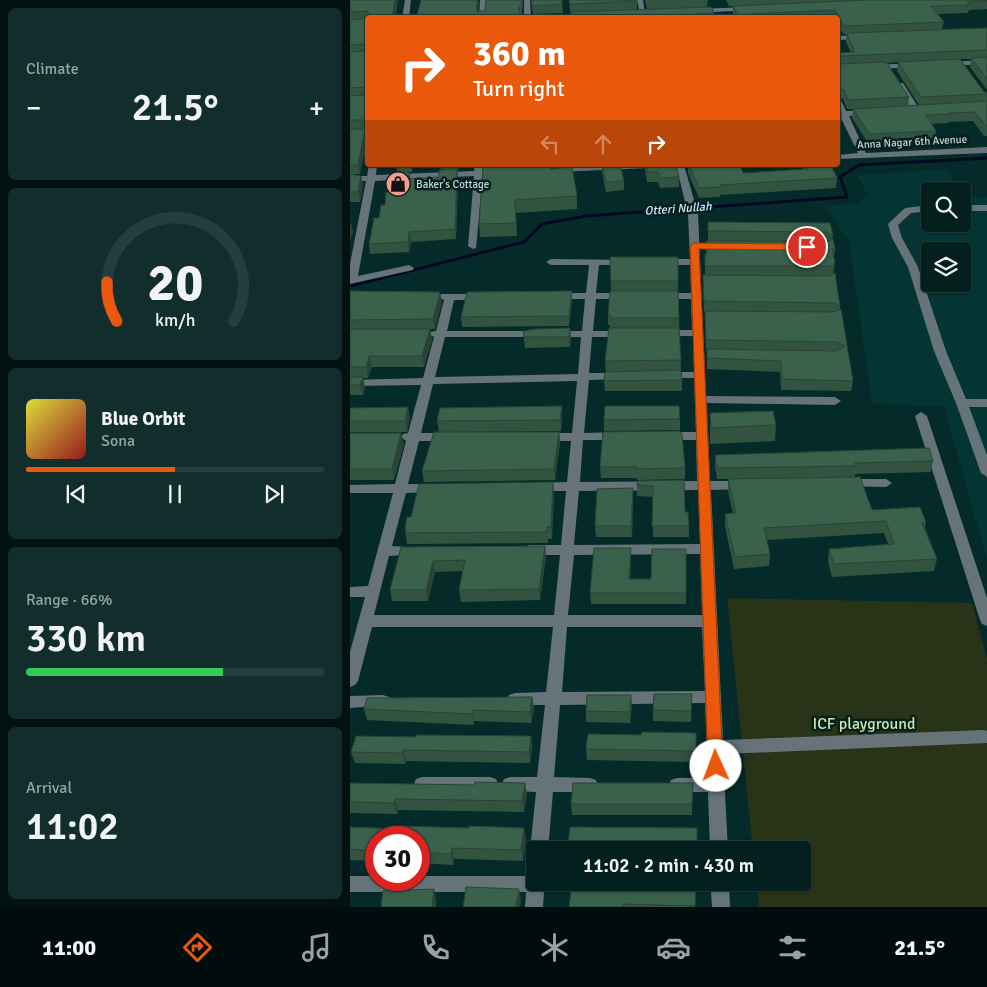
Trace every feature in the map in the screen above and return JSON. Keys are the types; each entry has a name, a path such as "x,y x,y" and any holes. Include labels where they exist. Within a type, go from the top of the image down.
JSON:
{"street":[{"path":"406,15 408,0"},
{"path":"482,15 483,0"},
{"path":"527,0 528,15"},
{"path":"640,0 643,13"},
{"path":"716,0 722,14"},
{"path":"692,12 722,14 760,9"},
{"path":"634,14 653,13"},
{"path":"840,38 866,36"},
{"path":"934,65 964,67 987,62"},
{"path":"840,69 925,65"},
{"path":"889,67 916,110"},
{"path":"840,107 863,155"},
{"path":"843,114 880,112"},
{"path":"350,134 365,133"},
{"name":"Anna Nagar 6th Avenue","path":"840,156 987,150"},
{"path":"373,167 351,281 409,268"},
{"path":"545,170 608,167"},
{"path":"680,167 699,246 695,262 700,280 696,296 702,316 698,333 704,355 700,375 700,399 719,841"},
{"path":"472,246 478,169"},
{"path":"350,179 478,169 507,172"},
{"path":"971,208 987,208"},
{"path":"921,209 908,210 892,224 896,238 913,267 940,352 962,403 987,473"},
{"path":"350,228 361,227"},
{"path":"551,262 695,262"},
{"path":"540,841 594,262"},
{"path":"430,297 497,296"},
{"path":"544,296 696,296"},
{"path":"350,681 450,297"},
{"path":"652,334 698,333"},
{"path":"422,334 633,334"},
{"path":"651,376 700,375"},
{"path":"350,383 632,376"},
{"path":"700,399 835,401"},
{"path":"962,403 987,403"},
{"path":"921,416 987,620"},
{"path":"529,437 635,436"},
{"path":"654,436 702,436"},
{"path":"395,437 462,437"},
{"path":"828,484 886,483"},
{"path":"525,487 752,484"},
{"path":"350,489 448,488"},
{"path":"519,550 706,549"},
{"path":"384,551 432,551"},
{"path":"350,592 373,591"},
{"path":"366,621 710,621"},
{"path":"495,700 713,697"},
{"path":"350,702 398,701"},
{"path":"715,747 984,737"},
{"path":"409,784 602,785"},
{"path":"659,785 716,785"},
{"path":"350,884 526,883"},
{"path":"534,907 535,891"},
{"path":"720,891 721,907"}],"shaded area":[{"path":"947,169 955,182 921,182 921,232 971,232 971,198 987,197 987,559 944,407 872,403 849,241 825,206 860,203 868,195 857,175"}],"green space":[{"name":"ICF playground","path":"727,598 972,603 987,659 987,907 759,907 757,891 811,891 811,841 752,841"}],"building":[{"path":"350,0 395,0 392,15 369,15 367,11 350,12"},
{"path":"421,0 477,0 477,11 485,11 486,0 522,0 519,7 520,15 417,15"},
{"path":"532,0 562,0 562,4 532,6"},
{"path":"569,0 636,0 637,1 570,4"},
{"path":"867,0 987,0 967,2 970,5 931,6 944,22 844,26 840,15 838,15 835,10 738,15 733,6"},
{"path":"711,7 714,13 695,15 572,15 571,12"},
{"path":"365,18 365,44 350,45 350,20"},
{"path":"987,28 987,50 840,56 840,53 855,52 847,34"},
{"path":"365,51 365,87 350,88 350,52"},
{"path":"987,57 987,79 971,58"},
{"path":"960,59 987,94 921,97 898,62"},
{"path":"886,62 909,97 848,100 844,90 840,89 840,64"},
{"path":"365,95 365,120 350,120 350,96"},
{"path":"987,101 987,126 975,112 926,115 936,131 869,134 853,109"},
{"path":"350,129 365,129 358,165 350,165"},
{"path":"483,167 551,167 551,169 572,167 577,196 515,200 516,223 479,224"},
{"path":"602,167 620,167 624,181 606,182"},
{"path":"646,167 676,167 679,177 660,178 658,172 647,172"},
{"path":"690,167 741,167 743,173 808,169 807,167 832,167 837,178 720,185 721,187 699,188"},
{"path":"457,169 455,229 409,232 408,242 369,244 374,218 379,218 381,205 385,205 386,192 393,192 395,172 409,172 409,179 439,177 439,170"},
{"path":"350,174 361,176 358,192 350,192"},
{"path":"708,222 830,223 833,235 827,232 708,231"},
{"path":"833,239 835,249 832,249 835,263 833,263 834,269 830,266 705,266 705,254 707,254 706,241 827,242"},
{"path":"610,257 678,257 678,281 611,281"},
{"path":"835,273 840,306 834,303 704,301 703,275 830,276"},
{"path":"350,291 440,292 433,319 350,320"},
{"path":"572,291 569,316 461,317 467,292"},
{"path":"610,291 678,291 679,318 610,318 610,315 608,315"},
{"path":"841,309 853,381 782,379 781,361 707,358 707,349 837,351 845,346 837,342 706,340 705,311 834,312"},
{"path":"570,328 569,337 524,337 523,331 536,329"},
{"path":"609,328 679,328 681,360 605,361"},
{"path":"350,329 430,329 422,356 369,356 366,367 350,367"},
{"path":"681,370 682,380 604,381 605,372"},
{"path":"350,377 363,377 360,385 350,385"},
{"path":"562,406 560,420 437,421 440,408"},
{"path":"605,406 679,406 680,419 604,420"},
{"path":"408,407 405,421 350,421 350,408"},
{"path":"773,411 776,425 711,428 710,413"},
{"path":"680,431 682,434 685,468 637,469 637,467 600,467 603,432"},
{"path":"434,432 559,432 554,469 422,471"},
{"path":"350,433 401,433 392,469 350,469"},
{"path":"929,448 933,461 855,463 856,466 717,468 715,455"},
{"path":"860,477 872,510 920,507 926,522 922,523 937,559 834,564 829,549 894,544 886,521 764,528 770,554 735,557 725,514 736,513 728,479"},
{"path":"684,480 685,512 688,512 689,526 652,526 653,486 637,485 637,481"},
{"path":"553,482 551,527 547,527 547,532 405,533 407,517 411,517 419,484"},
{"path":"633,488 631,526 595,526 597,489"},
{"path":"545,546 539,589 459,590 465,560 433,561 426,590 390,590 401,547"},
{"path":"594,548 631,548 629,579 651,579 652,549 686,549 686,593 590,593"},
{"path":"654,694 692,694 691,711 653,710"},
{"path":"587,695 631,695 630,712 586,711"},
{"path":"532,697 530,712 472,710 472,714 364,709 367,698"},
{"path":"642,732 696,733 696,751 586,749 588,734 641,735"},
{"path":"416,735 531,736 529,752 403,750 402,753 351,752 356,736 416,737"},
{"path":"475,782 525,783 522,801 395,799 394,803 350,802 350,783 474,785"},
{"path":"573,783 693,783 692,804 571,804"},
{"path":"350,827 365,828 365,850 350,849"},
{"path":"430,827 524,828 521,850 452,848 451,854 430,853"},
{"path":"570,827 697,828 697,841 568,841"},
{"path":"466,887 519,889 516,907 463,907"},
{"path":"430,889 434,889 432,907 381,907 383,891 430,891"},
{"path":"571,891 696,891 695,906 624,904 623,907 569,907"}],"waterway":[{"name":"Otteri Nullah","path":"350,286 524,242 542,224 586,216 847,197 840,177 859,165 987,158"}],"place":[{"name":"Baker's Cottage","path":"398,184"}],"route":[{"path":"716,766 694,246 807,247"}]}
